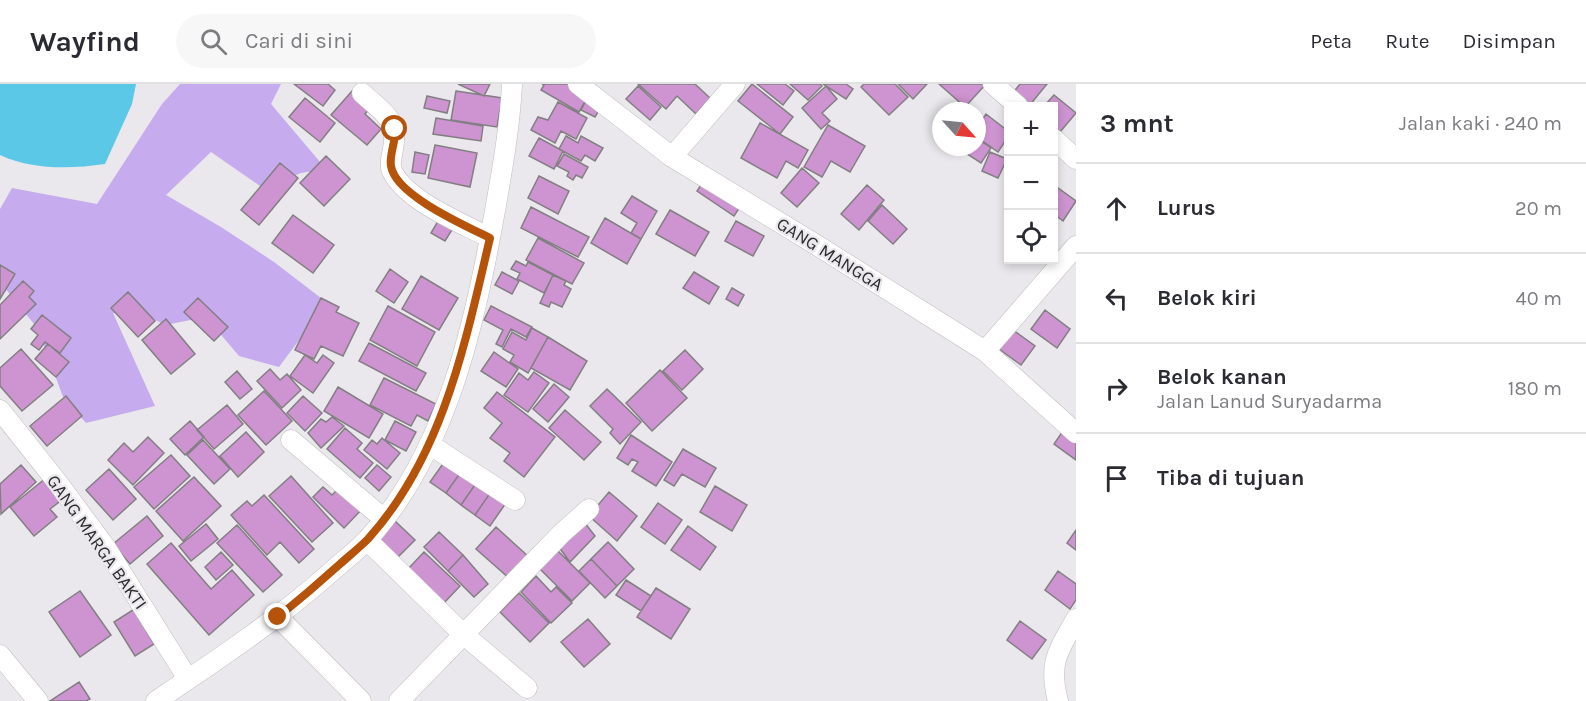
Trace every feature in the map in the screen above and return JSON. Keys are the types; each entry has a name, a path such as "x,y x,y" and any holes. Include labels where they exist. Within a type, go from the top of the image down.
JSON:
{"street":[{"path":"163,699 188,678 278,617 367,540 403,491 438,427 457,374 490,238 508,128 512,84"},
{"name":"GANG MANGGA","path":"578,84 672,157 985,351 1076,433"},
{"path":"672,157 735,84"},
{"path":"993,84 1013,102"},
{"path":"362,93 390,119 395,129 390,162 397,178 425,204 490,238"},
{"path":"1058,143 1076,159"},
{"path":"985,351 1076,246"},
{"name":"GANG MARGA BAKTI","path":"0,410 106,548 188,678"},
{"path":"291,440 384,519"},
{"path":"429,444 515,500"},
{"path":"399,701 589,509"},
{"path":"367,540 463,634 527,688"},
{"path":"278,617 361,701"},
{"path":"1058,701 1054,687 1053,668 1059,648 1076,619"},
{"path":"0,655 38,701"}],"shaded area":[{"path":"180,84 281,84 271,104 326,169 301,173 263,188 211,152 166,195 221,227 274,262 326,304 279,367 239,356 206,317 165,325 150,317 113,313 155,406 86,423 63,397 38,329 0,282 0,209 12,188 97,204 162,104"}],"water":[{"path":"0,84 136,84 132,104 105,164 52,167 12,160 0,155"}],"building":[{"path":"294,84 328,84 335,90 323,106"},
{"path":"458,84 490,84 484,96"},
{"path":"542,84 571,84 589,94 579,112 541,90 544,85"},
{"path":"638,84 695,84 710,98 696,114 677,96 666,109"},
{"path":"752,84 793,117 780,134 738,101"},
{"path":"757,84 785,84 794,91 783,105"},
{"path":"790,84 820,84 822,86 808,100"},
{"path":"823,84 846,84 853,89 846,99"},
{"path":"864,84 895,84 908,97 889,115 861,87"},
{"path":"898,84 927,84 913,99"},
{"path":"939,84 986,84 970,102 959,102"},
{"path":"1020,84 1047,84 1032,102 1023,102 1012,94"},
{"path":"638,86 661,107 650,120 626,99"},
{"path":"826,86 837,99 822,113 830,121 821,129 802,108"},
{"path":"352,91 371,107 365,114 381,129 367,145 331,115"},
{"path":"456,91 502,98 497,127 451,120"},
{"path":"1054,95 1076,113 1060,132 1058,130 1058,102 1048,102"},
{"path":"427,96 450,101 447,113 424,108"},
{"path":"588,97 602,105 595,117 581,110"},
{"path":"305,98 335,123 320,142 289,117"},
{"path":"558,102 587,118 576,139 561,131 555,143 531,130 538,117 548,120"},
{"path":"986,114 1004,128 1004,143 998,152 986,143"},
{"path":"436,118 483,126 481,141 433,134"},
{"path":"760,123 808,150 798,168 786,161 777,178 741,158"},
{"path":"828,125 865,146 850,172 831,161 822,177 804,167"},
{"path":"566,136 578,143 581,136 603,148 595,161 585,155 581,161 559,149"},
{"path":"539,138 563,151 554,169 529,156"},
{"path":"986,144 991,148 986,156"},
{"path":"435,145 477,153 470,187 428,178"},
{"path":"415,152 429,155 425,174 412,172"},
{"path":"990,152 1004,158 1004,165 998,178 982,171"},
{"path":"564,154 588,167 582,178 576,175 573,180 567,176 569,172 557,166"},
{"path":"326,156 350,179 324,206 300,183"},
{"path":"970,156 986,156 981,163"},
{"path":"280,163 298,178 259,225 241,210"},
{"path":"802,168 819,183 797,207 781,193"},
{"path":"711,170 748,195 734,216 697,191"},
{"path":"539,176 569,191 558,214 528,198"},
{"path":"867,185 884,200 859,230 841,214"},
{"path":"1058,188 1076,201 1063,221 1058,217"},
{"path":"632,196 657,211 641,239 631,233 637,223 621,213"},
{"path":"882,205 907,229 893,244 868,221"},
{"path":"531,207 589,237 578,257 521,228"},
{"path":"670,210 709,232 695,256 656,234"},
{"path":"293,215 334,245 313,273 272,243"},
{"path":"441,216 455,225 445,241 431,233"},
{"path":"605,218 641,239 627,264 591,243"},
{"path":"736,221 764,236 753,256 725,241"},
{"path":"538,238 584,263 572,284 526,260"},
{"path":"516,261 526,266 528,262 553,275 544,293 517,279 520,273 511,269"},
{"path":"0,265 15,274 0,299"},
{"path":"390,269 408,282 394,303 376,291"},
{"path":"502,272 519,281 512,294 495,285"},
{"path":"694,272 719,287 709,304 683,288"},
{"path":"553,275 566,281 564,285 571,289 562,307 551,302 549,307 540,303"},
{"path":"421,276 458,298 439,330 402,309"},
{"path":"23,281 34,291 29,297 36,304 0,339 0,305"},
{"path":"732,288 744,295 738,306 726,299"},
{"path":"128,292 155,321 138,337 111,308"},
{"path":"198,298 228,327 214,341 184,312"},
{"path":"321,298 339,307 336,312 359,323 343,356 321,346 314,359 295,350"},
{"path":"388,306 435,332 417,366 370,340"},
{"path":"491,306 532,327 526,337 511,329 502,347 496,344 503,330 484,320"},
{"path":"1045,310 1070,329 1057,348 1031,329"},
{"path":"42,315 71,338 60,353 45,342 39,350 31,344 38,335 31,329"},
{"path":"166,319 195,354 171,374 142,340"},
{"path":"1009,327 1035,346 1021,365 995,346"},
{"path":"532,328 548,337 528,373 510,362 514,355 503,349 512,332 526,340"},
{"path":"548,337 587,361 570,390 531,368"},
{"path":"369,343 426,373 416,391 359,361"},
{"path":"48,344 69,362 56,377 35,359"},
{"path":"21,349 53,385 22,411 0,386 0,368"},
{"path":"685,350 703,369 682,390 663,371"},
{"path":"494,352 518,369 506,387 481,371"},
{"path":"305,355 317,363 323,355 334,363 313,393 290,376"},
{"path":"270,369 280,380 287,374 301,390 282,408 257,381"},
{"path":"660,370 687,398 652,431 626,403"},
{"path":"237,371 252,389 240,399 225,382"},
{"path":"534,372 549,383 528,412 504,395 519,373 528,380"},
{"path":"384,378 436,404 428,421 417,415 411,426 370,405"},
{"path":"554,384 569,397 548,422 533,409"},
{"path":"338,387 383,414 369,438 324,411"},
{"path":"607,389 641,422 620,444 610,433 613,429 590,406"},
{"path":"264,391 292,421 266,445 238,415"},
{"path":"497,392 555,437 524,477 504,461 510,453 490,438 502,423 484,408"},
{"path":"66,396 82,416 47,446 30,426"},
{"path":"303,396 322,413 305,431 287,413"},
{"path":"227,405 243,424 214,449 197,430"},
{"path":"565,410 601,442 584,460 549,428"},
{"path":"332,417 344,426 321,448 308,433 321,419 326,422"},
{"path":"190,421 204,437 185,455 170,439"},
{"path":"395,421 416,432 406,451 385,440"},
{"path":"1067,425 1076,432 1076,460 1054,444"},
{"path":"345,428 362,443 357,449 373,463 360,478 327,449"},
{"path":"246,432 264,452 238,477 220,456"},
{"path":"631,435 672,462 656,486 632,471 638,462 632,459 628,465 617,458"},
{"path":"148,437 164,453 133,485 108,460 124,443 133,452"},
{"path":"382,438 400,453 387,469 364,450 372,440 377,444"},
{"path":"203,440 230,469 214,484 187,455"},
{"path":"683,449 716,468 705,487 682,474 674,486 664,480"},
{"path":"171,455 190,476 154,509 134,487"},
{"path":"447,458 463,469 446,493 430,482"},
{"path":"21,465 36,482 1,514 0,484"},
{"path":"377,465 391,477 379,491 365,478"},
{"path":"109,469 136,499 113,520 86,490"},
{"path":"463,469 479,479 461,505 446,493"},
{"path":"291,476 333,523 312,542 269,496"},
{"path":"194,477 221,506 183,541 156,511"},
{"path":"46,478 63,499 50,509 57,517 34,536 10,507"},
{"path":"479,479 493,489 475,515 461,505"},
{"path":"342,485 364,507 344,528 313,497 323,487 332,495"},
{"path":"715,486 747,505 732,531 700,512"},
{"path":"493,489 508,500 490,526 475,515"},
{"path":"609,492 637,516 617,541 589,516"},
{"path":"264,495 314,549 299,563 280,542 267,555 231,515 247,501 252,506"},
{"path":"658,503 682,520 665,544 641,527"},
{"path":"147,516 163,536 130,564 113,544"},
{"path":"581,518 595,536 570,562 555,542"},
{"path":"395,521 415,540 396,559 376,540"},
{"path":"206,524 218,539 191,561 179,546"},
{"path":"237,525 282,575 263,592 217,543"},
{"path":"688,526 716,547 700,570 671,550"},
{"path":"496,527 529,557 510,579 476,549"},
{"path":"1076,530 1076,550 1067,543"},
{"path":"439,532 463,555 448,571 424,547"},
{"path":"608,542 634,569 617,586 591,559"},
{"path":"171,543 211,589 232,570 254,595 209,635 147,564"},
{"path":"555,548 590,583 572,601 537,566"},
{"path":"221,552 233,565 216,580 205,567"},
{"path":"424,552 460,586 444,603 408,569"},
{"path":"463,555 488,584 474,597 448,571"},
{"path":"591,559 617,586 605,598 579,571"},
{"path":"1058,571 1076,584 1076,600 1070,609 1045,590"},
{"path":"536,576 551,592 556,587 572,603 551,623 521,592"},
{"path":"626,580 651,596 641,611 616,595"},
{"path":"656,588 690,609 671,639 637,617"},
{"path":"80,591 111,635 80,657 49,612"},
{"path":"519,593 549,623 530,642 500,612"},
{"path":"139,606 149,624 144,627 154,644 135,656 114,622"},
{"path":"588,619 610,644 584,667 561,642"},
{"path":"1020,621 1046,640 1032,659 1007,640"},
{"path":"79,682 90,699 50,701"}],"route":[{"path":"278,617 367,540 403,491 438,427 457,374 475,301 490,238 425,204 397,178 390,162 396,136 395,129"}]}
